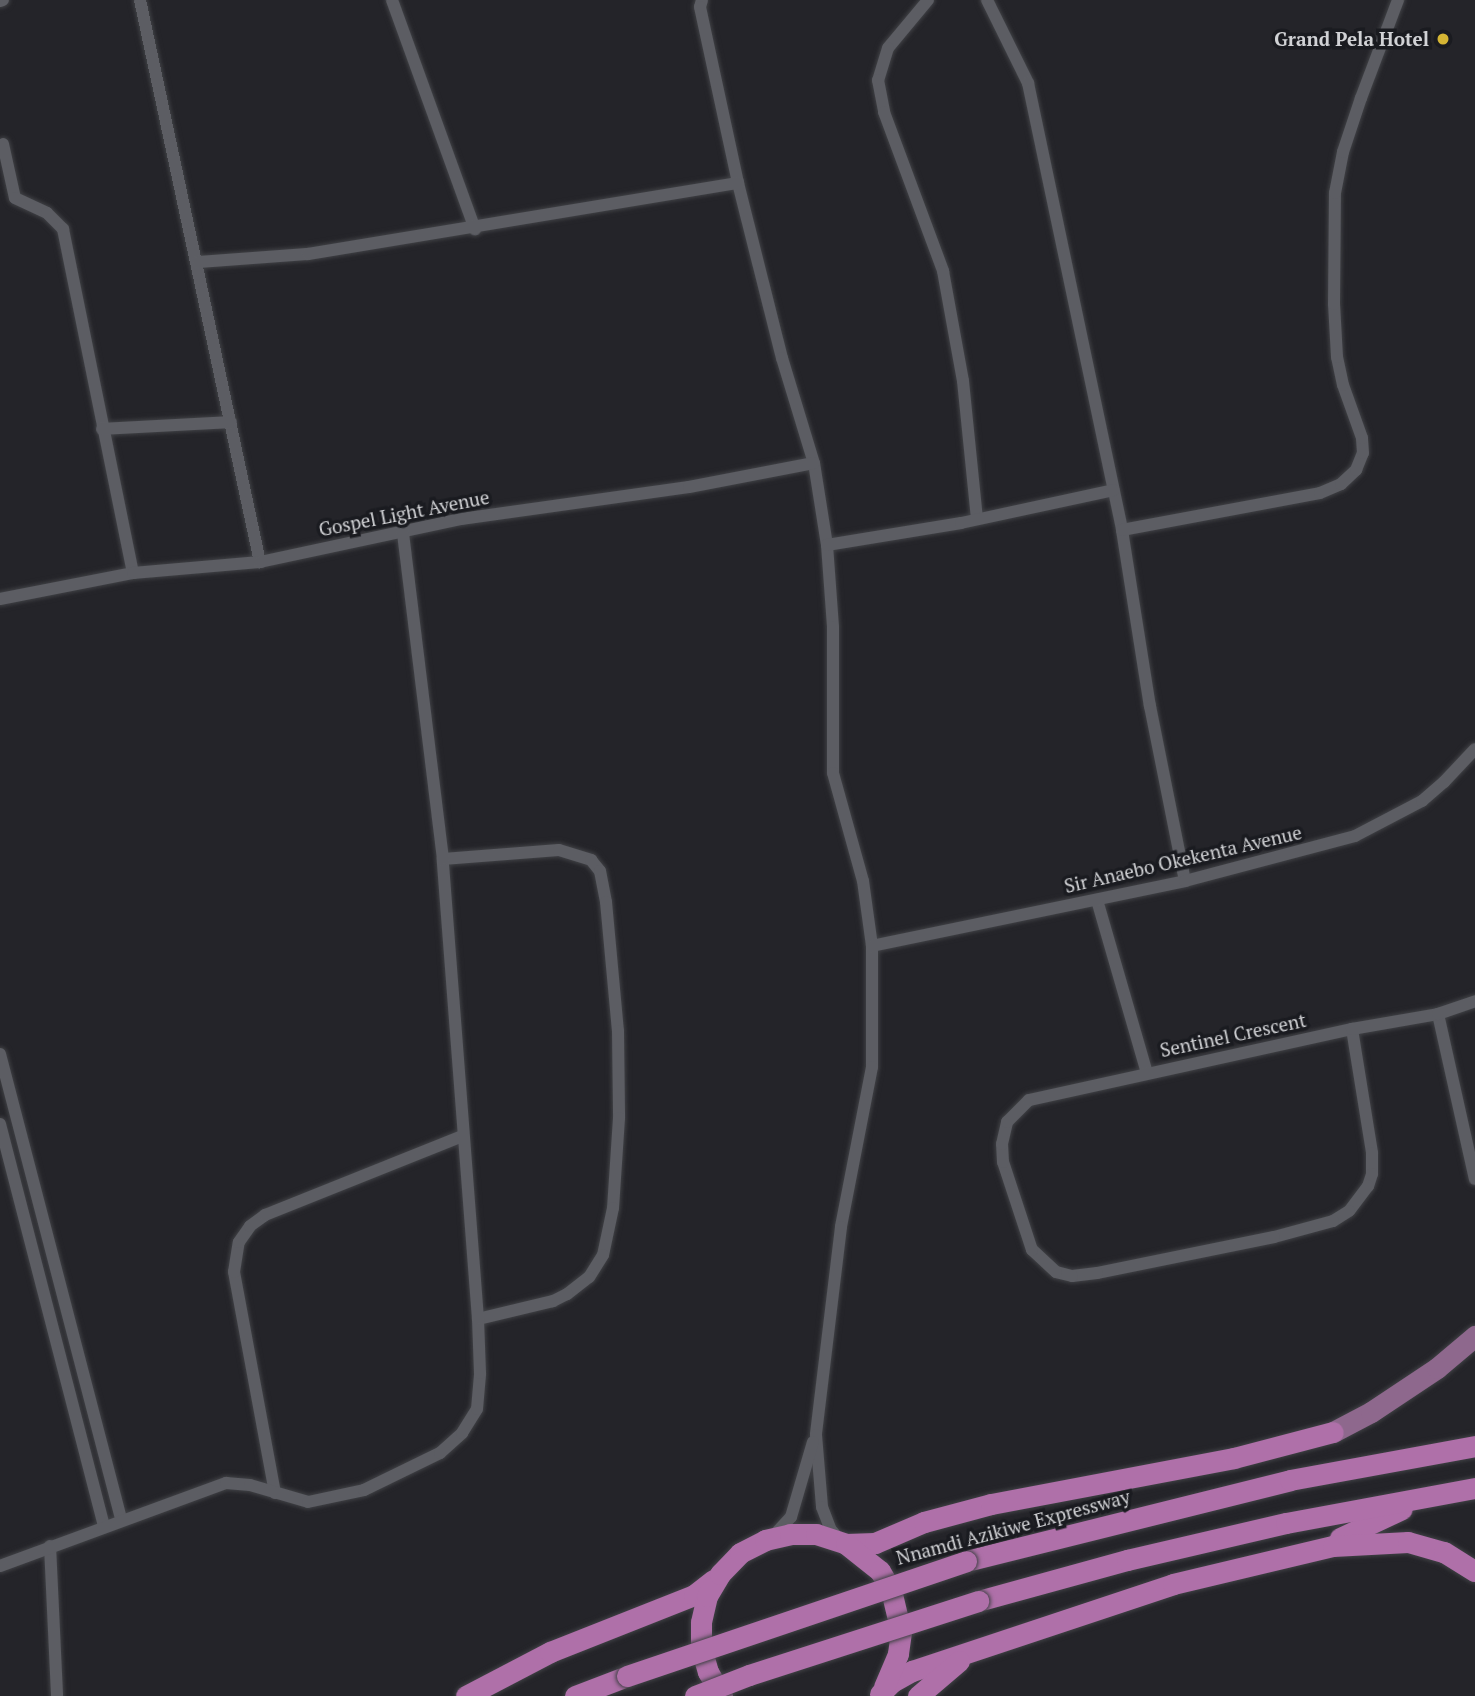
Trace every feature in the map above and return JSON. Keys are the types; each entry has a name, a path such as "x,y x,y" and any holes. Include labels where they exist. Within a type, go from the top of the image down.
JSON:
{"highway":[{"name":"Nnamdi Azikiwe Expressway","path":"844,1542 875,1543 924,1522 991,1504 1234,1458 1333,1432"},
{"name":"Nnamdi Azikiwe Expressway","path":"575,1696 965,1560 1290,1480 1475,1446"},
{"path":"695,1696 773,1667 978,1601 1140,1556 1286,1523 1475,1488"},
{"path":"1309,1551 1440,1493"},
{"path":"466,1696 550,1652 694,1595 740,1553 765,1540 790,1534 816,1534 844,1542 880,1571 898,1611 898,1654 879,1695"},
{"path":"879,1695 892,1682 912,1671 1173,1584 1309,1551 1367,1542 1408,1542 1444,1552 1475,1570"},
{"path":"720,1574 704,1609 701,1647 708,1672 722,1696"},
{"path":"918,1696 951,1666 977,1650"}],"main road":[{"path":"1333,1432 1382,1405 1437,1368 1475,1336"}],"street":[{"path":"140,0 260,562"},
{"path":"393,0 475,229"},
{"path":"702,0 701,7 738,183 782,358 814,463 827,545 833,627 834,773 863,881 872,946 872,1067 841,1227 816,1435 792,1517 779,1531 765,1540"},
{"path":"928,0 888,48 878,80 884,112 943,271 963,382 977,518"},
{"path":"987,0 1028,83 1122,530 1150,706 1185,881"},
{"path":"1122,530 1320,494 1341,484 1356,470 1363,453 1363,438 1343,385 1337,357 1334,304 1335,193 1343,152 1398,0"},
{"path":"3,144 15,198 47,213 63,229 133,573"},
{"path":"198,262 284,257 475,229 738,183"},
{"path":"102,429 231,422"},
{"name":"Gospel Light Avenue","path":"0,599 133,573 260,562 461,519 689,487 814,463"},
{"path":"827,545 1113,490"},
{"path":"0,1566 226,1483 250,1485 308,1502 338,1497 388,1480 452,1444 471,1422 477,1409 481,1373 478,1319 443,859 403,533"},
{"name":"Sir Anaebo Okekenta Avenue","path":"872,946 1185,881 1269,860 1378,826 1422,800 1444,782 1475,749"},
{"path":"443,859 559,850 576,853 591,860 600,871 606,902 618,1031 618,1144 613,1208 603,1255 589,1277 567,1294 478,1319"},
{"path":"1097,900 1147,1073"},
{"name":"Sentinel Crescent","path":"1352,1029 1372,1153 1372,1174 1368,1186 1349,1211 1333,1221 1305,1229 1097,1273 1072,1276 1056,1272 1032,1250 1003,1162 1002,1144 1007,1122 1020,1107 1039,1096 1352,1029 1438,1014 1475,1002"},
{"path":"1438,1014 1475,1179"},
{"path":"0,1054 121,1520"},
{"path":"0,1124 104,1526"},
{"path":"275,1493 234,1272 239,1242 250,1226 265,1215 463,1136"},
{"path":"9,1158 26,1154"},
{"path":"816,1435 822,1507 831,1530 844,1542"},
{"path":"50,1546 57,1696"}],"place":[{"name":"Grand Pela Hotel","path":"1443,39"}]}
